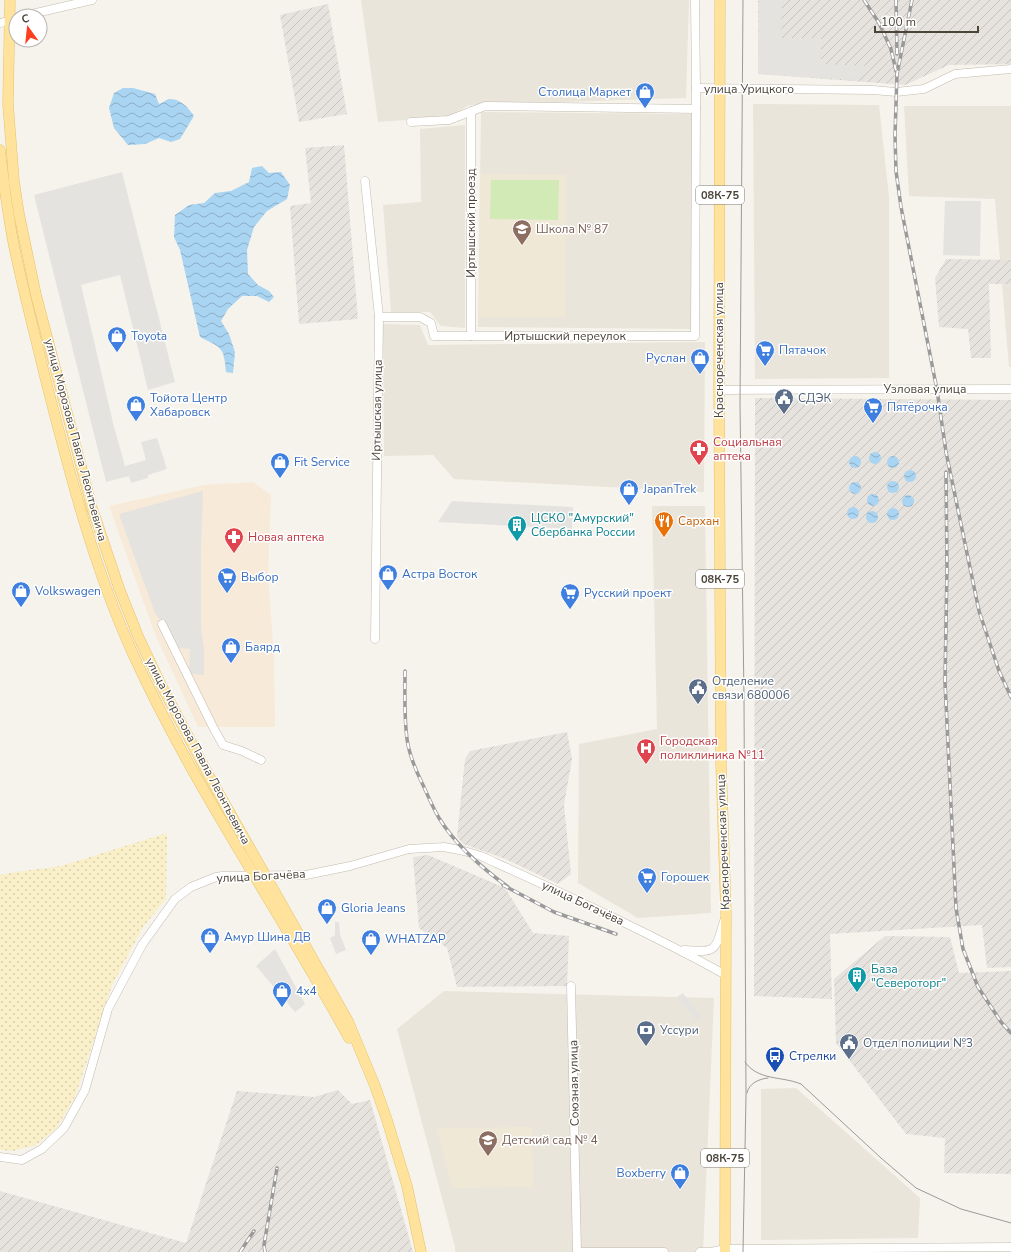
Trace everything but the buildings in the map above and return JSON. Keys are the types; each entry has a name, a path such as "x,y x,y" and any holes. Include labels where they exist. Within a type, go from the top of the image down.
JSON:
{"main road":[{"name":"Краснореченская улица","path":"720,0 719,390 721,763 726,914 725,1250"},
{"name":"улица Морозова Павла Леонтьевича","path":"8,48 8,104 14,181 19,214 38,303 92,508 122,595 138,636 160,685 208,776 348,1021 365,1060 387,1120 407,1186 421,1252"},
{"name":"улица Морозова Павла Леонтьевича","path":"0,150 11,230 27,304 69,469 83,519 108,591 133,654 165,720 254,876 354,1047 365,1060"}],"street":[{"path":"48,10 92,0"},
{"path":"696,0 696,88"},
{"name":"улица Урицкого","path":"411,122 448,120 485,106 696,109 696,88 872,90 896,92 924,89 955,74 1011,68"},
{"name":"Иртышский переулок","path":"379,317 420,316 431,323 434,336 695,336 696,109"},
{"name":"Иртышский проезд","path":"471,111 471,336"},
{"name":"Иртышская улица","path":"365,181 379,317 374,639"},
{"name":"Узловая улица","path":"719,390 1011,389"},
{"path":"162,624 223,745 242,751 260,760"},
{"name":"улица Богачёва","path":"0,1157 22,1160 42,1150 64,1128 85,1090 108,1008 142,945 175,899 191,886 216,877 306,875 350,866 409,849 444,847 481,856 610,915 681,950 726,975"},
{"path":"681,950 705,952 714,948 717,944 726,914"},
{"name":"Союзная улица","path":"571,986 577,1252"},
{"path":"700,1252 725,1250 1011,1247"},
{"path":"577,1252 664,1252"}],"shaded area":[{"path":"361,0 689,0 686,98 469,105 449,117 378,122"},
{"path":"758,0 1011,0 1011,64 949,65 905,85 758,74"},
{"path":"759,0 782,0 781,38 821,38 821,64 868,66 859,80 758,74"},
{"path":"328,4 347,114 299,122 280,15"},
{"path":"753,104 879,105 889,197 889,378 755,379"},
{"path":"904,106 1011,106 1011,367 1009,367 995,199 909,196"},
{"path":"481,112 693,114 691,329 478,327"},
{"path":"465,125 465,328 441,326 430,312 391,312 383,205 421,202 420,129"},
{"path":"344,145 358,319 299,324 290,206 311,203 305,148"},
{"path":"122,172 175,382 148,390 120,275 81,285 113,423 125,466 146,460 141,442 157,438 167,469 148,475 148,478 131,483 129,476 106,482 34,195"},
{"name":"Школа № 87","path":"480,174 566,175 565,317 479,317"},
{"path":"945,201 981,201 980,256 943,255"},
{"path":"946,259 1011,260 1011,284 989,284 991,358 971,358 968,329 939,327 935,278"},
{"path":"383,324 420,325 428,345 705,342 704,492 454,479 433,455 384,456"},
{"path":"755,398 1011,400 1011,967 987,968 982,925 830,934 832,999 754,996"},
{"path":"253,482 271,495 268,575 274,657 275,727 198,727 155,634 109,506 204,485"},
{"path":"203,491 201,627 204,650 204,675 189,674 190,649 177,648 171,635 155,613 119,514"},
{"path":"452,501 573,507 572,529 438,522"},
{"path":"652,506 705,506 711,913 638,918 578,883 579,744 657,729"},
{"path":"567,732 572,759 564,805 571,874 558,884 503,858 463,844 457,836 465,759 470,751"},
{"path":"428,855 505,888 533,933 569,936 567,986 457,987 447,948 419,928 413,857"},
{"path":"335,922 339,922 340,934 346,950 336,954 330,938 335,935"},
{"path":"885,936 950,937 959,973 1011,971 1011,1174 944,1173 945,1138 906,1134 836,1043 834,979"},
{"path":"275,949 305,1004 295,1012 256,966"},
{"path":"444,991 714,998 703,1252 455,1252 455,1247 397,1029"},
{"path":"683,993 701,1016 696,1020 677,997"},
{"path":"796,1088 920,1198 918,1238 761,1240 761,1089"},
{"path":"338,1090 352,1104 370,1100 413,1252 0,1252 0,1191 186,1243 237,1091 314,1097"},
{"name":"Детский сад № 4","path":"532,1127 533,1187 452,1188 437,1128"}],"sand":[{"path":"167,833 166,899 143,927 112,985 75,1097 56,1129 36,1145 13,1151 0,1150 0,875 61,866"}],"green space":[{"path":"491,180 559,180 558,220 490,219"}],"water":[{"path":"123,88 133,88 155,94 159,104 169,99 173,99 187,107 194,116 180,139 171,142 159,138 145,144 128,145 114,128 109,108 114,93"},
{"path":"262,166 269,173 281,172 290,185 287,199 267,211 254,227 247,250 248,274 258,285 269,291 274,297 269,302 257,296 242,296 228,309 221,321 229,334 235,352 233,373 226,372 223,353 217,346 200,337 180,250 174,237 175,215 189,205 204,203 215,193 231,191 249,182 252,168"},
{"path":"873,452 877,452 881,458 877,464 873,464 869,460 869,456"},
{"path":"853,456 857,456 861,462 857,468 853,468 849,464 849,460"},
{"path":"891,456 895,456 899,462 895,468 891,468 887,464 887,460"},
{"path":"908,470 912,470 916,476 912,482 908,482 904,478 904,474"},
{"path":"891,481 895,481 899,487 895,493 891,493 887,489 887,485"},
{"path":"853,482 857,482 861,488 857,494 853,494 849,490 849,486"},
{"path":"871,494 875,494 879,500 875,506 871,506 867,502 867,498"},
{"path":"906,495 910,495 914,501 910,507 906,507 902,503 902,499"},
{"path":"851,507 855,507 859,513 855,519 851,519 847,515 847,511"},
{"path":"891,508 895,508 899,514 895,520 891,520 887,516 887,512"},
{"path":"870,511 874,511 878,517 874,523 870,523 866,519 866,515"}],"tram line":[{"path":"743,0 740,404 744,698 746,1096 743,1252"},
{"path":"745,1062 750,1068 763,1075 801,1084 881,1158 916,1188 961,1209 1011,1223"},
{"path":"747,1093 752,1084 761,1079 768,1078"}],"railway":[{"path":"864,0 879,23 891,49 896,71"},
{"path":"896,0 897,54"},
{"path":"912,0 897,74 895,135 896,171 901,207 937,390 946,452 979,611 999,671 1011,697"},
{"path":"946,472 947,568 945,682 956,908 963,949 978,987 1001,1022 1011,1033"},
{"path":"405,671 405,713 408,745 415,768 433,806 439,818 461,847 479,864 508,887"},
{"path":"503,885 554,912 616,934"},
{"path":"265,1252 264,1245 277,1168"},
{"path":"240,1252 254,1231"}],"place":[{"name":"Столица Маркет","path":"645,109"},
{"name":"Школа № 87","path":"522,246"},
{"name":"Toyota","path":"117,353"},
{"name":"Пятачок","path":"765,367"},
{"name":"Руслан","path":"700,375"},
{"name":"СДЭК","path":"784,415"},
{"name":"Тойота Центр Хабаровск","path":"136,422"},
{"name":"Пятёрочка","path":"873,424"},
{"name":"Социальная аптека","path":"699,466"},
{"name":"Fit Service","path":"280,479"},
{"name":"JapanTrek","path":"629,506"},
{"name":"Сархан","path":"664,538"},
{"name":"ЦСКО \"Амурский\" Сбербанка России","path":"517,542"},
{"name":"Новая аптека","path":"234,554"},
{"name":"Астра Восток","path":"388,591"},
{"name":"Выбор","path":"227,594"},
{"name":"Volkswagen","path":"21,608"},
{"name":"Русский проект","path":"570,610"},
{"name":"Баярд","path":"231,664"},
{"name":"Отделение связи 680006","path":"698,705"},
{"name":"Городская поликлиника №11","path":"646,765"},
{"name":"Горошек","path":"647,894"},
{"name":"Gloria Jeans","path":"327,925"},
{"name":"Амур Шина ДВ","path":"210,954"},
{"name":"WHATZAP","path":"371,956"},
{"name":"База \"Североторг\"","path":"857,993"},
{"name":"4х4","path":"282,1008"},
{"name":"Уссури","path":"646,1047"},
{"name":"Отдел полиции №3","path":"849,1060"},
{"name":"Стрелки","path":"775,1073"},
{"name":"Детский сад № 4","path":"488,1157"},
{"name":"Boxberry","path":"680,1190"}]}
